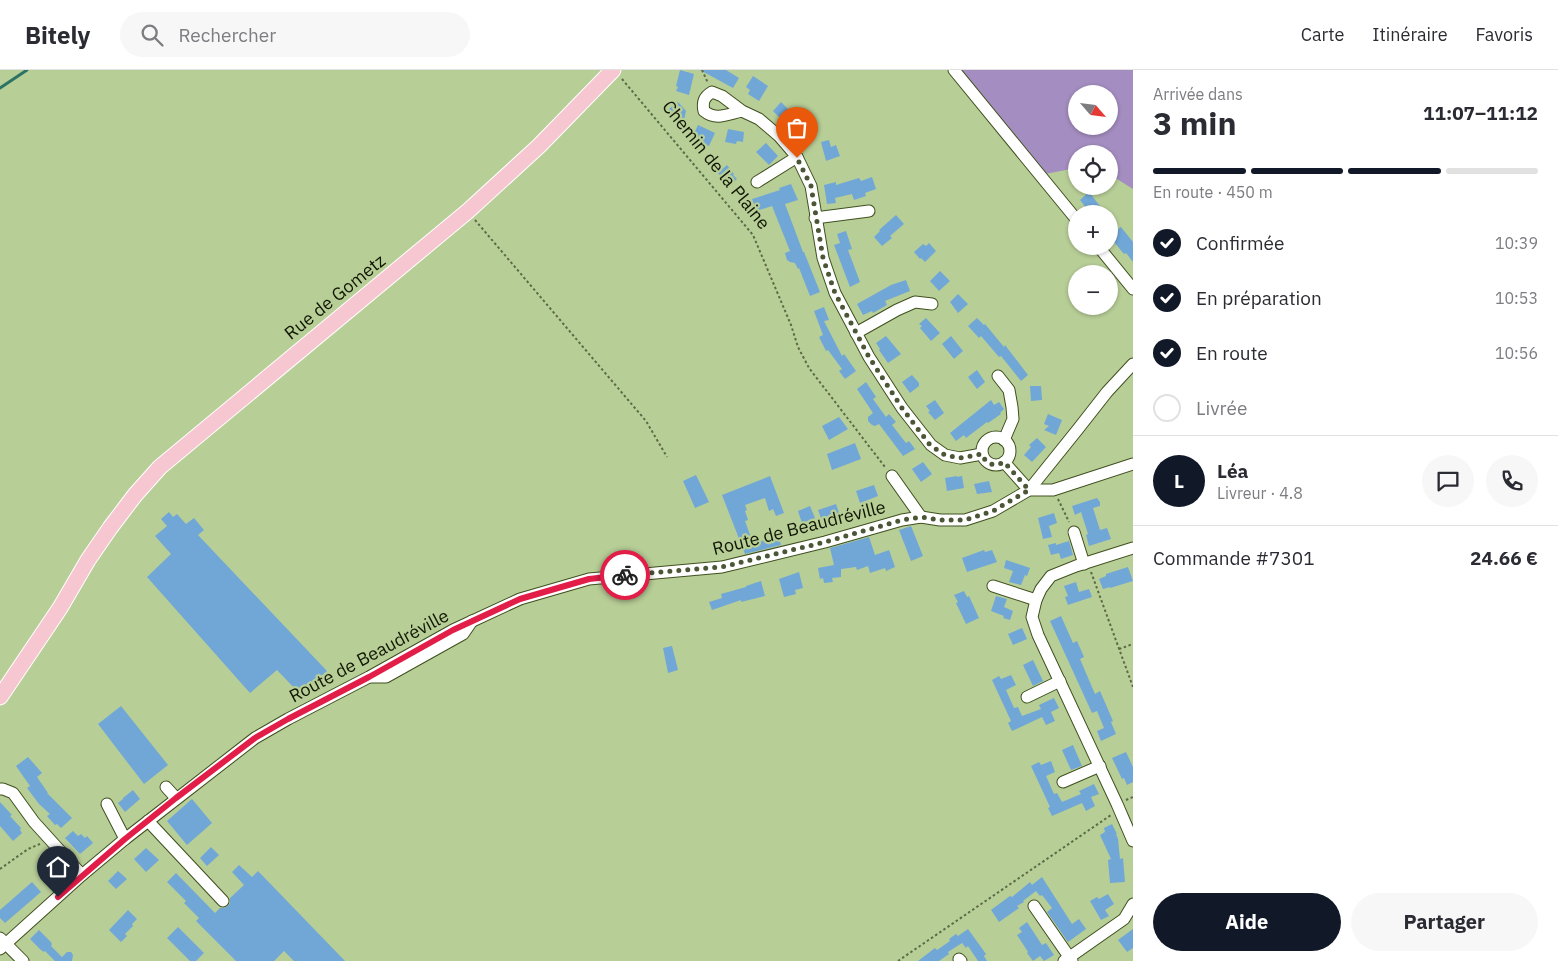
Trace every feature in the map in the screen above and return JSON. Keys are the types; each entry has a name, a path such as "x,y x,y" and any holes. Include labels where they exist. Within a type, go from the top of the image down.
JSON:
{"main road":[{"name":"Rue de Gometz","path":"0,680 28,639 136,495 160,467 468,211 616,73"},
{"name":"Rue de Gometz","path":"0,697 60,608 88,560"}],"street":[{"path":"954,70 1068,209"},
{"path":"742,111 718,117 710,116 704,111 702,104 706,96 712,92 722,96 742,111 759,119 779,136 797,158 811,186 823,258 835,293 869,357 902,408 930,445 945,455 960,458 982,454"},
{"path":"757,182 797,158"},
{"path":"815,218 869,211"},
{"path":"1105,255 1133,289"},
{"path":"856,333 915,302 932,304"},
{"path":"1029,490 1107,392 1133,364"},
{"path":"998,376 1009,390 1012,407 1013,419 1004,440"},
{"path":"990,439 1004,440 1009,447 1007,459 995,465 991,464 982,454 984,445 990,439"},
{"path":"1004,462 1029,490 1043,491 1060,488 1133,464"},
{"path":"892,476 921,517"},
{"name":"Route de Beaudréville","path":"2,943 125,839 255,738 453,630 520,599 589,579 722,567 825,542 902,520 921,517 957,520 974,517 993,511 1029,490"},
{"path":"1074,532 1086,563"},
{"path":"1133,548 1051,576 1041,589 1032,617 1038,635 1120,809 1133,841"},
{"path":"993,586 1036,600"},
{"path":"1027,697 1060,681"},
{"path":"1063,782 1100,766"},
{"path":"166,787 176,798"},
{"path":"0,789 13,793 48,839 82,876"},
{"path":"107,804 125,839"},
{"path":"148,821 223,901"},
{"path":"1034,906 1068,960 1124,919 1133,904"},
{"path":"2,943 23,961"}],"path":[{"path":"702,70 712,92"},
{"name":"Chemin de la Plaine","path":"616,73 753,234 791,325 798,347 809,368 892,476"},
{"path":"468,211 646,421 667,457"},
{"path":"1060,488 1060,493 1056,495 1074,532"},
{"path":"1086,563 1133,687"},
{"path":"1119,649 1133,644"},
{"path":"898,961 1120,809"},
{"path":"0,870 28,849 48,839"}],"shaded area":[{"path":"954,70 1133,70 1133,189 1118,180 1118,145 1068,145 1068,170 1040,175"}],"building":[{"path":"680,70 694,74 689,95 676,91"},
{"path":"700,70 726,70 739,78 733,88"},
{"path":"753,76 768,86 759,101 748,94 750,90 746,87"},
{"path":"678,102 686,111 684,120 680,123 669,109"},
{"path":"781,102 796,117 799,114 818,131 812,138 809,138 786,118 783,121 773,111"},
{"path":"698,125 715,133 709,146 692,138"},
{"path":"728,129 744,132 743,142 737,141 736,144 725,142"},
{"path":"829,140 831,147 836,145 840,156 826,161 821,142"},
{"path":"766,143 778,156 769,165 756,152"},
{"path":"727,165 737,179 726,188 720,181 723,179 718,173"},
{"path":"872,177 876,189 865,193 866,196 854,200 852,194 835,198 836,203 827,204 824,185 836,182 836,185 859,178 861,181"},
{"path":"791,184 798,200 785,204 820,292 810,296 799,268 795,263 787,260 785,253 790,251 772,206 756,211 752,199 780,190 779,188"},
{"path":"1086,195 1091,195 1099,205 1084,205 1080,200"},
{"path":"896,215 904,224 882,246 874,237"},
{"path":"1121,227 1133,242 1133,262 1118,247 1118,229"},
{"path":"846,231 852,249 848,250 860,282 850,287 834,245 840,243 837,234"},
{"path":"929,243 936,251 925,262 914,252 923,244 926,246"},
{"path":"940,271 950,281 939,291 930,281"},
{"path":"906,280 910,291 885,301 887,305 873,313 872,311 863,315 857,304 891,285"},
{"path":"958,294 968,304 958,313 950,302"},
{"path":"824,307 829,320 824,321 842,356 844,354 856,371 845,379 839,371 842,369 828,350 826,351 819,337 823,335 814,311"},
{"path":"926,318 940,333 931,341 919,324"},
{"path":"977,318 985,324 1004,347 1005,345 1028,375 1021,381 1001,356 999,357 981,336 979,338 968,326"},
{"path":"886,336 901,354 888,363 876,343"},
{"path":"951,336 963,351 954,359 942,344"},
{"path":"977,370 985,382 977,389 968,377"},
{"path":"912,375 919,383 919,386 910,393 902,382"},
{"path":"866,382 876,397 873,399 886,417 889,414 896,422 892,425 906,443 909,441 915,449 903,456 879,424 875,426 868,421 868,417 873,413 857,389"},
{"path":"1030,386 1041,386 1042,400 1031,401"},
{"path":"935,400 944,413 935,420 928,412 930,411 926,406"},
{"path":"991,400 994,405 999,402 1004,409 1001,414 966,438 964,435 956,441 950,433"},
{"path":"1048,414 1062,420 1056,435 1044,430 1049,426 1044,424"},
{"path":"839,417 848,429 829,440 822,426"},
{"path":"1037,438 1046,447 1032,462 1024,455 1031,447 1029,445"},
{"path":"855,443 861,459 832,470 827,454"},
{"path":"923,462 932,474 921,482 912,469"},
{"path":"696,475 709,502 695,508 683,481"},
{"path":"770,476 784,513 776,516 773,509 769,511 765,498 745,505 748,520 745,521 753,543 779,537 781,545 745,554 722,495"},
{"path":"962,476 964,488 947,491 945,478"},
{"path":"989,481 992,492 977,494 974,484"},
{"path":"874,485 878,496 860,503 856,491"},
{"path":"1097,498 1100,506 1093,508 1100,530 1107,528 1111,539 1089,546 1086,535 1088,534 1081,512 1075,515 1072,506"},
{"path":"836,504 840,516 822,521 818,510"},
{"path":"810,506 815,518 802,523 798,511"},
{"path":"169,512 173,517 177,514 186,524 194,518 204,530 198,535 327,671 300,694 277,670 250,693 147,577 171,554 155,536 167,526 161,519"},
{"path":"1054,513 1057,523 1049,526 1052,537 1043,539 1038,518"},
{"path":"911,526 923,556 911,561 899,530"},
{"path":"869,537 875,555 889,550 895,567 886,571 885,568 870,573 868,566 857,570 856,567 841,569 841,577 832,578 833,582 824,583 823,578 820,579 818,568 834,565 830,548"},
{"path":"1069,541 1073,555 1061,559 1059,553 1051,555 1048,545"},
{"path":"984,550 985,552 992,550 997,562 967,572 962,558"},
{"path":"1006,560 1030,568 1021,585 1009,582 1013,571 1004,568"},
{"path":"1128,567 1133,581 1103,589 1099,579 1106,576 1106,574"},
{"path":"799,572 803,588 795,590 796,594 784,597 779,579"},
{"path":"761,581 765,596 741,602 741,600 712,610 709,602 722,598 721,594"},
{"path":"1076,582 1079,592 1089,589 1092,597 1068,605 1065,597 1068,596 1064,586"},
{"path":"964,591 967,597 969,596 979,618 966,624 954,595"},
{"path":"996,596 1007,599 1004,607 1013,611 1010,620 991,611"},
{"path":"1061,616 1073,643 1077,641 1084,657 1080,659 1095,694 1100,691 1113,721 1111,722 1116,734 1101,741 1097,731 1104,728 1097,711 1092,713 1050,621"},
{"path":"1022,628 1027,639 1013,645 1008,634"},
{"path":"672,646 678,670 668,673 663,648"},
{"path":"1033,660 1043,681 1033,686 1023,665"},
{"path":"1011,675 1016,685 1006,690 1014,708 1018,707 1022,716 1041,709 1039,705 1054,698 1059,708 1051,712 1055,721 1046,725 1042,717 1012,731 1008,723 1011,721 992,680 999,676 1001,679"},
{"path":"121,706 168,765 144,784 98,724"},
{"path":"1073,745 1082,766 1071,770 1062,750"},
{"path":"1126,752 1133,767 1133,782 1127,785 1112,758"},
{"path":"28,757 42,773 37,777 47,793 72,818 61,828 57,824 55,825 47,816 50,814 39,804 27,788 30,786 16,766"},
{"path":"1051,761 1055,772 1046,776 1054,794 1057,793 1062,802 1081,794 1079,791 1094,784 1099,794 1091,797 1095,806 1086,811 1082,803 1052,816 1048,808 1050,807 1031,766 1039,762 1041,765"},
{"path":"133,790 140,799 125,812 118,803"},
{"path":"192,799 212,823 187,845 167,821"},
{"path":"0,802 21,828 22,833 13,841 0,826"},
{"path":"1112,824 1117,834 1120,859 1123,858 1125,882 1110,883 1108,860 1111,859 1100,835 1105,832 1104,828"},
{"path":"73,831 78,836 81,834 85,838 87,836 93,843 80,854 65,838"},
{"path":"211,847 219,855 207,866 200,858"},
{"path":"146,848 159,860 146,872 134,859"},
{"path":"239,865 252,877 258,871 345,961 294,961 284,951 274,961 236,961 196,921 199,918 184,903 186,901 167,882 176,873 215,913 220,908 228,906 230,898 244,885 232,872"},
{"path":"118,871 127,879 116,889 108,881"},
{"path":"1042,877 1072,924 1079,919 1086,929 1068,942 1047,912 1052,908 1042,895 1040,896 1036,891 1017,906 1019,908 999,922 991,910 1010,896 1012,897 1030,882 1032,885"},
{"path":"32,882 41,892 5,923 0,918 0,910"},
{"path":"1108,894 1114,904 1105,910 1109,916 1101,920 1090,901"},
{"path":"128,910 137,919 121,942 109,930"},
{"path":"1027,922 1042,945 1046,943 1054,955 1044,961 1040,956 1033,961 1017,935 1022,932 1019,928"},
{"path":"178,927 204,953 196,961 190,961 167,938"},
{"path":"968,929 986,954 984,956 987,961 978,961 968,946 966,948 962,943 948,952 949,954 939,961 918,961 935,948 937,950 950,941 949,939 956,934 958,936"},
{"path":"1133,929 1133,948 1127,952 1118,940"},
{"path":"39,930 62,957 67,952 71,952 73,955 72,961 55,961 45,951 41,950 30,939"}],"waterway":[{"path":"0,88 27,70"}],"way so far":[{"path":"625,575 722,567 825,542 902,520 921,517 940,520 965,520 993,511 1029,490 1004,462 995,465 991,464 987,462 982,454 960,458 945,455 930,445 902,408 869,357 835,293 823,258 811,186 797,158"}],"route":[{"path":"58,897 176,798 255,738 288,719 453,630 520,599 589,579 625,575"}]}
